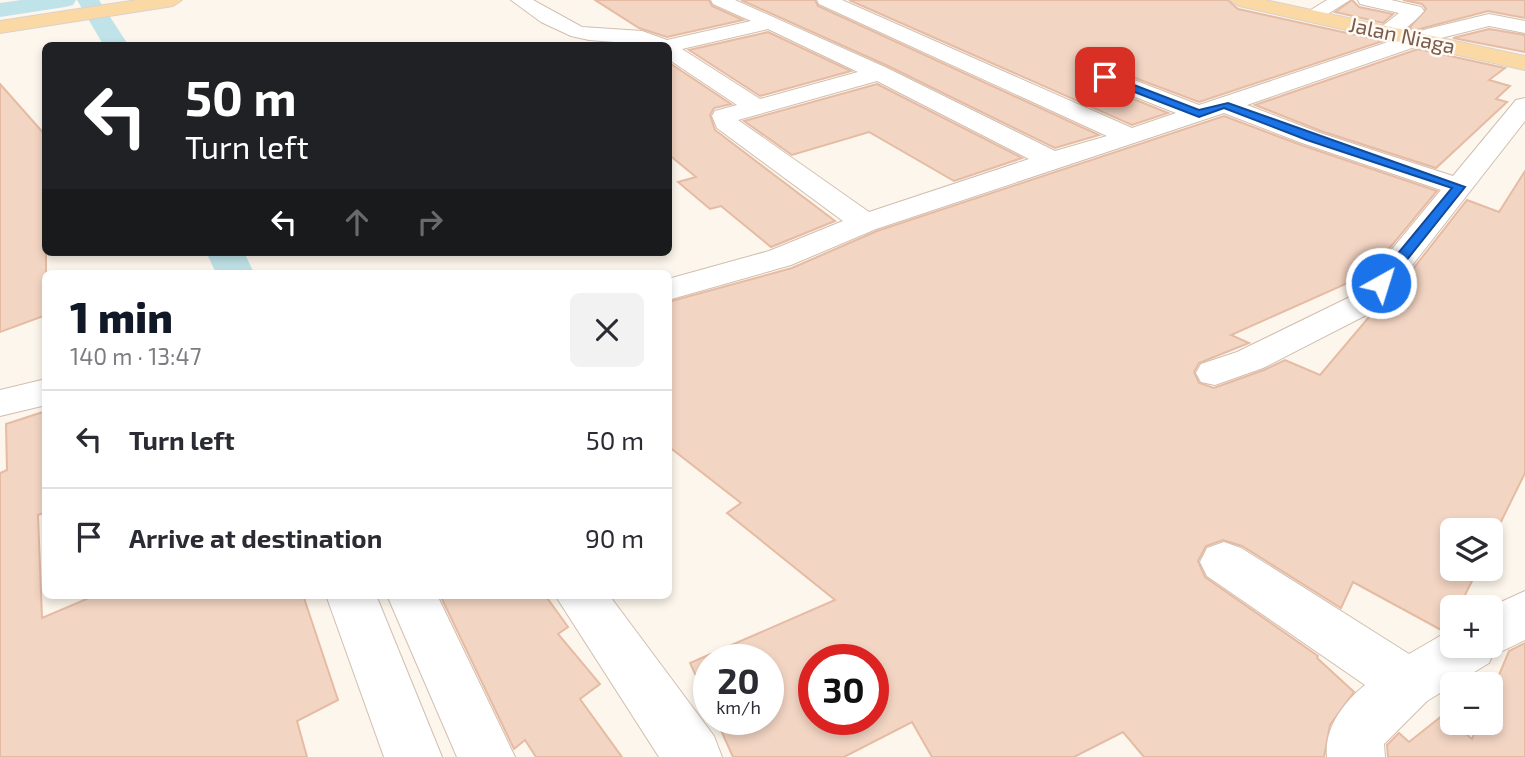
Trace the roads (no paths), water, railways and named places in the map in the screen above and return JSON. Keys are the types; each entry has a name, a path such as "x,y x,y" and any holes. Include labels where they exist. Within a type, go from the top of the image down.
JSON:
{"main road":[{"path":"0,27 173,0"},
{"name":"Jalan Niaga","path":"1239,0 1525,63"}],"street":[{"path":"520,0 579,33 641,35 655,42"},
{"path":"720,0 879,73 1052,160"},
{"path":"825,0 1131,137"},
{"path":"1311,16 1341,0"},
{"path":"1367,0 1414,11 1385,32"},
{"path":"672,289 780,258 865,223 1052,160 1131,137 1418,39 1489,20 1525,27"},
{"path":"672,47 770,23"},
{"path":"672,51 755,106"},
{"path":"865,223 726,123 724,116 879,73"},
{"path":"1105,77 1199,114"},
{"path":"1224,105 1311,138 1459,187"},
{"path":"1215,373 1250,360 1366,302 1525,105"},
{"path":"0,403 42,393"},
{"path":"1224,562 1408,682"},
{"path":"353,599 413,757"},
{"path":"414,599 486,757"},
{"path":"583,599 692,757"},
{"path":"1503,626 1525,613"},
{"path":"1356,757 1352,747 1357,731 1408,682 1449,658"}],"waterway":[{"path":"0,10 65,0"},
{"path":"88,0 114,42"},
{"path":"227,256 234,270"}]}
